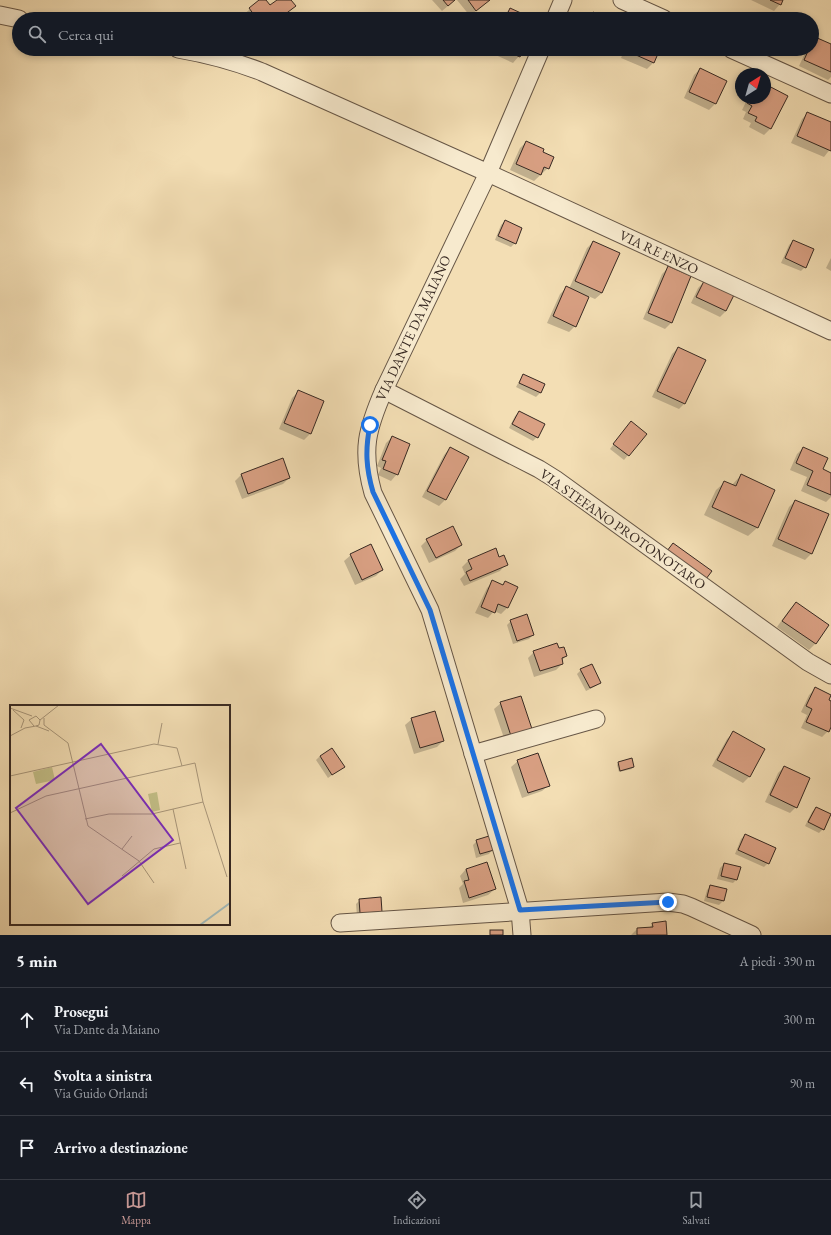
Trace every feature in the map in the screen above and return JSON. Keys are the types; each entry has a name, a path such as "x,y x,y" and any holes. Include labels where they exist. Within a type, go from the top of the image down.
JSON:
{"street":[{"path":"557,12 563,0"},
{"path":"622,0 649,12"},
{"path":"0,16 12,18"},
{"name":"VIA RE ENZO","path":"213,56 247,66 488,173 831,331"},
{"name":"VIA DANTE DA MAIANO","path":"522,935 520,910 430,610 373,492 368,474 366,447 370,425 384,390 488,173 539,56"},
{"path":"747,56 831,94"},
{"name":"VIA STEFANO PROTONOTARO","path":"384,390 539,469 555,479 808,662 831,675"},
{"path":"473,754 596,719"},
{"path":"340,923 520,910 668,902 687,906 752,935"}],"building":[{"path":"259,0 266,0 270,5 277,0 291,0 296,6 288,12 252,12 249,8"},
{"path":"443,0 455,0 448,6"},
{"path":"468,0 490,0 476,11"},
{"path":"770,0 783,0 781,5"},
{"path":"510,8 519,12 508,12"},
{"path":"819,39 831,44 831,72 804,60 806,56 819,56"},
{"path":"638,56 657,56 654,63"},
{"path":"700,68 727,81 716,104 689,92"},
{"path":"771,87 788,96 771,129 755,121 757,117 748,113 752,106 749,104 771,104"},
{"path":"807,112 831,122 831,151 797,136"},
{"path":"526,141 544,149 543,152 554,157 549,169 544,167 541,175 516,164"},
{"path":"505,220 522,228 516,244 498,236"},
{"path":"793,240 814,249 806,268 785,258"},
{"path":"593,241 620,253 602,293 575,281"},
{"path":"668,266 691,276 672,323 648,313"},
{"path":"704,281 734,295 726,311 696,297"},
{"path":"566,286 589,297 576,327 553,316"},
{"path":"678,347 706,360 685,404 657,391"},
{"path":"523,374 545,384 541,393 519,383"},
{"path":"298,390 324,401 311,434 284,423"},
{"path":"519,411 545,424 538,438 512,424"},
{"path":"631,421 647,434 629,456 613,444"},
{"path":"392,436 410,444 398,475 383,469 386,461 382,460"},
{"path":"450,447 469,457 446,500 427,491"},
{"path":"803,447 828,458 823,469 831,473 831,495 807,485 813,471 796,463"},
{"path":"283,458 290,478 248,494 241,474"},
{"path":"741,474 775,490 758,528 712,507 724,481 736,486"},
{"path":"795,500 829,514 812,554 778,539"},
{"path":"453,526 462,545 436,558 426,539"},
{"path":"673,543 712,571 706,579 667,551"},
{"path":"371,544 383,570 362,580 350,554"},
{"path":"496,548 499,557 504,555 508,565 470,581 466,572 472,569 468,560"},
{"path":"492,580 503,585 505,581 518,587 508,608 498,604 495,613 481,607"},
{"path":"796,602 829,625 816,644 782,621"},
{"path":"527,614 534,635 517,641 510,620"},
{"path":"557,643 559,648 564,647 567,656 562,658 563,664 540,671 533,651"},
{"path":"592,664 601,683 590,688 580,669"},
{"path":"815,687 831,695 829,700 831,701 831,727 829,732 806,722 812,709 806,706"},
{"path":"521,696 532,729 511,736 500,702"},
{"path":"435,711 444,741 420,748 411,718"},
{"path":"733,731 765,749 750,777 717,760"},
{"path":"332,748 345,767 332,775 320,756"},
{"path":"538,753 550,786 528,793 517,760"},
{"path":"632,758 634,767 620,771 618,762"},
{"path":"784,766 810,778 797,808 770,795"},
{"path":"816,807 831,814 824,830 808,822"},
{"path":"745,834 776,848 769,864 738,850"},
{"path":"489,836 494,850 480,854 476,840"},
{"path":"487,862 496,889 469,898 464,881 469,880 466,869"},
{"path":"724,863 741,867 737,880 721,876"},
{"path":"710,885 727,889 724,901 707,897"},
{"path":"381,897 382,912 360,913 359,899"},
{"path":"666,921 667,935 637,935 637,928 653,927 652,923"},
{"path":"490,930 503,930 503,935 490,935"}],"route":[{"path":"370,425 366,447 366,460 373,492 430,610 520,910 668,902"}]}
